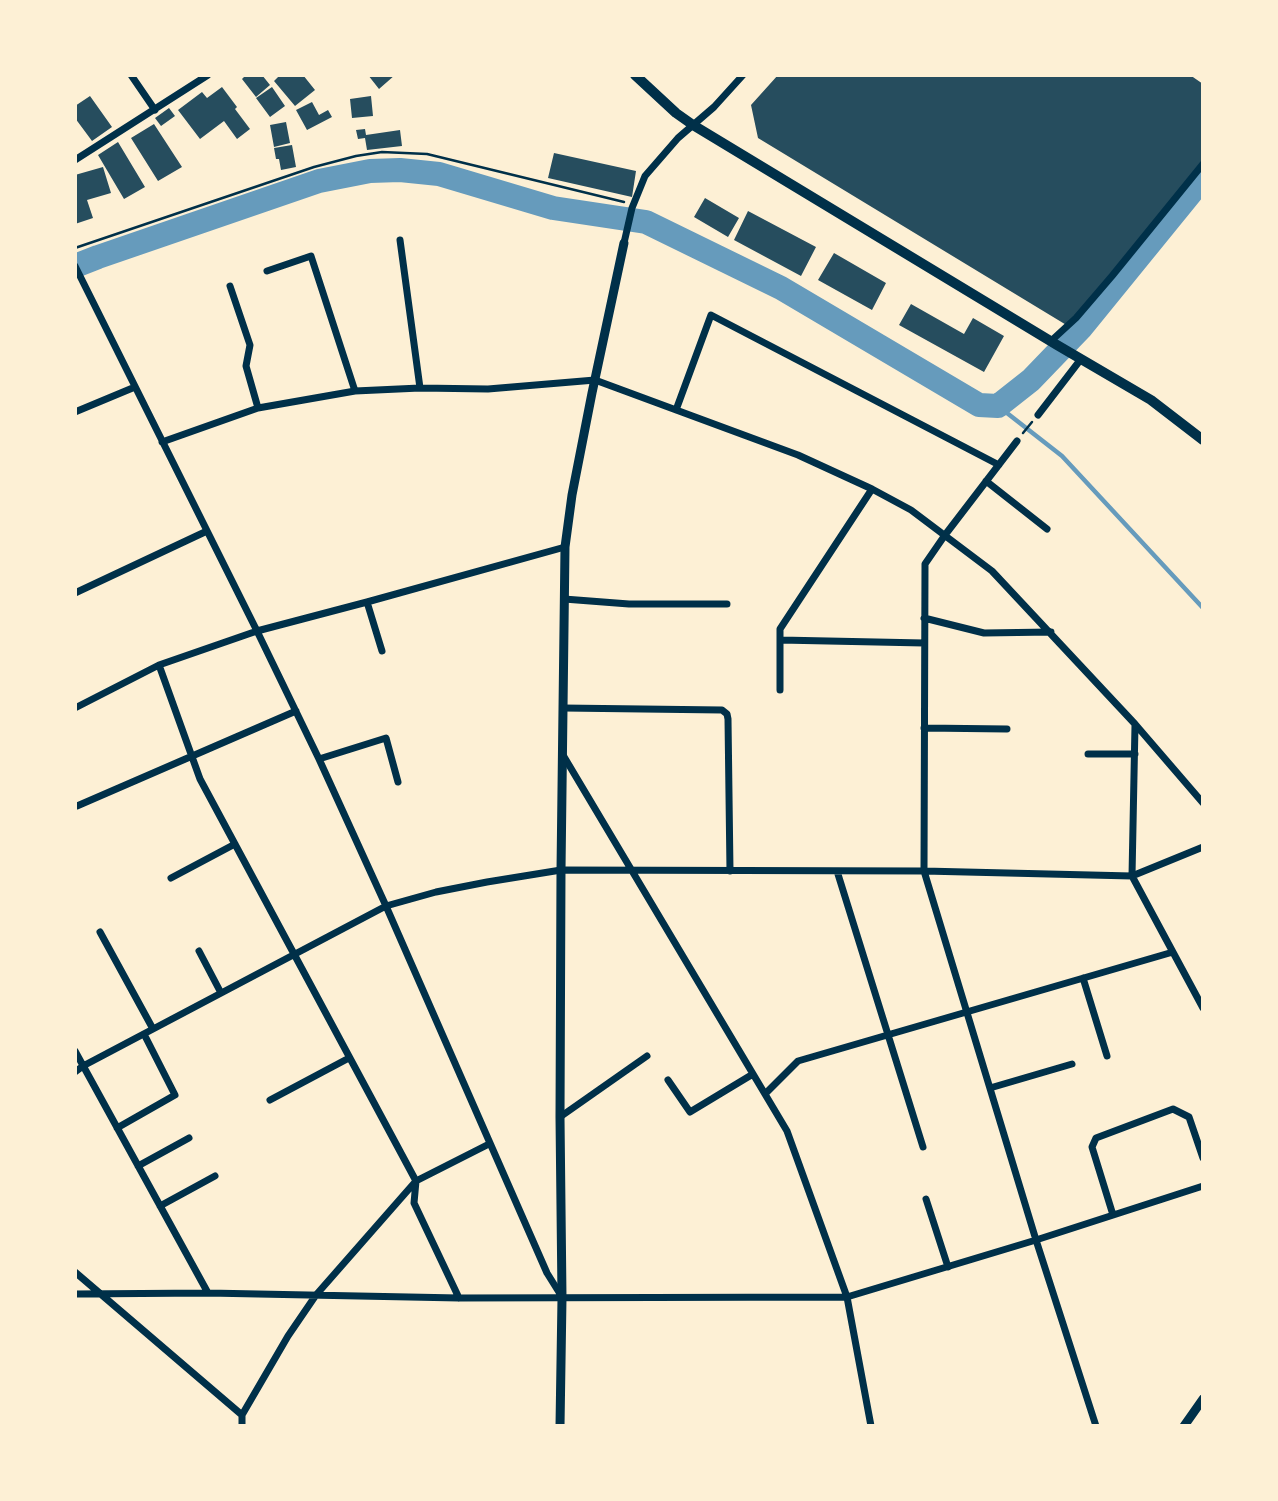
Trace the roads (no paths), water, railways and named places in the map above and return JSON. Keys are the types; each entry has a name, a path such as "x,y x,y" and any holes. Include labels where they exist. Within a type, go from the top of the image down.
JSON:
{"highway":[{"path":"635,75 693,125 1151,400 1203,440"}],"street":[{"path":"131,75 155,110"},
{"path":"75,160 208,75"},
{"path":"560,1426 564,599 565,547 572,495 624,243 633,206 645,176 678,138 715,107 743,75"},
{"path":"1054,343 1203,164"},
{"path":"400,240 420,387"},
{"path":"267,271 312,256 355,391"},
{"path":"75,266 319,759 547,1273 562,1298"},
{"path":"230,286 250,345 246,366 258,408"},
{"path":"676,410 712,315 999,465"},
{"path":"1038,415 1076,356"},
{"path":"162,442 258,408 355,391 420,387 488,389 595,380 797,455 911,510 992,571 1135,724 1203,803"},
{"path":"75,412 135,387"},
{"path":"1017,441 944,535 925,564 923,871 1096,1426"},
{"path":"986,481 1047,529"},
{"path":"780,690 780,629 872,489"},
{"path":"75,592 207,531"},
{"path":"75,708 159,665 257,631 565,547"},
{"path":"564,599 629,604 727,604"},
{"path":"367,602 382,651"},
{"path":"924,618 984,633 1051,632"},
{"path":"780,640 924,643"},
{"path":"159,665 201,779 416,1181 414,1203 459,1298"},
{"path":"564,708 722,710 727,714 730,871"},
{"path":"78,806 296,711"},
{"path":"1135,724 1132,876 1203,1007"},
{"path":"924,728 1007,729"},
{"path":"319,759 386,738 398,782"},
{"path":"1088,754 1135,754"},
{"path":"563,755 787,1131 847,1297 871,1426"},
{"path":"172,877 235,844"},
{"path":"75,1072 386,906 449,890 561,870 923,871 1132,876 1203,847"},
{"path":"837,871 923,1147"},
{"path":"100,932 153,1029"},
{"path":"199,951 221,993"},
{"path":"765,1094 797,1061 1173,952"},
{"path":"1083,978 1107,1056"},
{"path":"117,1128 175,1095 144,1034"},
{"path":"75,1051 208,1293"},
{"path":"560,1118 648,1056"},
{"path":"270,1100 349,1058"},
{"path":"990,1088 1072,1064"},
{"path":"668,1080 690,1112 753,1074"},
{"path":"1113,1215 1092,1147 1096,1138 1173,1109 1189,1117 1203,1158"},
{"path":"138,1166 189,1138"},
{"path":"242,1426 243,1415 288,1336 316,1295 416,1181 489,1144"},
{"path":"160,1206 215,1176"},
{"path":"75,1294 208,1293 459,1298 847,1297 1203,1186"},
{"path":"926,1199 948,1267"},
{"path":"75,1272 243,1415"},
{"path":"1184,1426 1203,1399"}],"waterway":[{"path":"75,266 319,181 370,171 400,170 439,174 553,208 646,222 781,288 979,405 998,406 1031,380 1081,328 1203,178"},
{"path":"998,406 1062,456 1203,608"}]}
